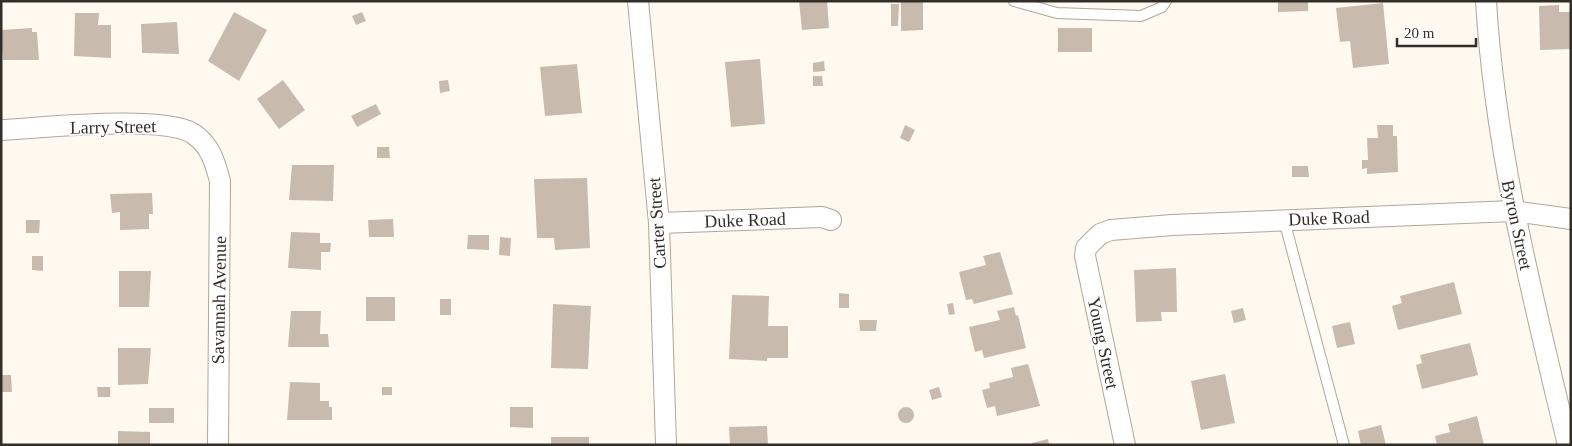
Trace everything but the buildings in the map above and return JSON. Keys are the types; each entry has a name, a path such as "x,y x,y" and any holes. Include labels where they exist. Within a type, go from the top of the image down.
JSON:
{"street":[{"name":"Carter Street","path":"638,1 659,223 666,445"},
{"name":"Byron Street","path":"1486,1 1499,135 1513,211 1568,445"},
{"name":"Larry Street","path":"1,130 136,124 171,126 192,134 209,148 213,157"},
{"name":"Savannah Avenue","path":"213,157 220,181 218,445"},
{"name":"Duke Road","path":"1090,243 1100,234 1111,230 1172,225 1513,211 1571,219"},
{"name":"Duke Road","path":"659,223 822,218 831,220"},
{"name":"Young Street","path":"1090,243 1086,248 1085,256 1125,445"}],"lane":[{"path":"1014,1 1057,13 1142,16 1162,7 1166,1"},
{"path":"1284,220 1344,445"}]}
